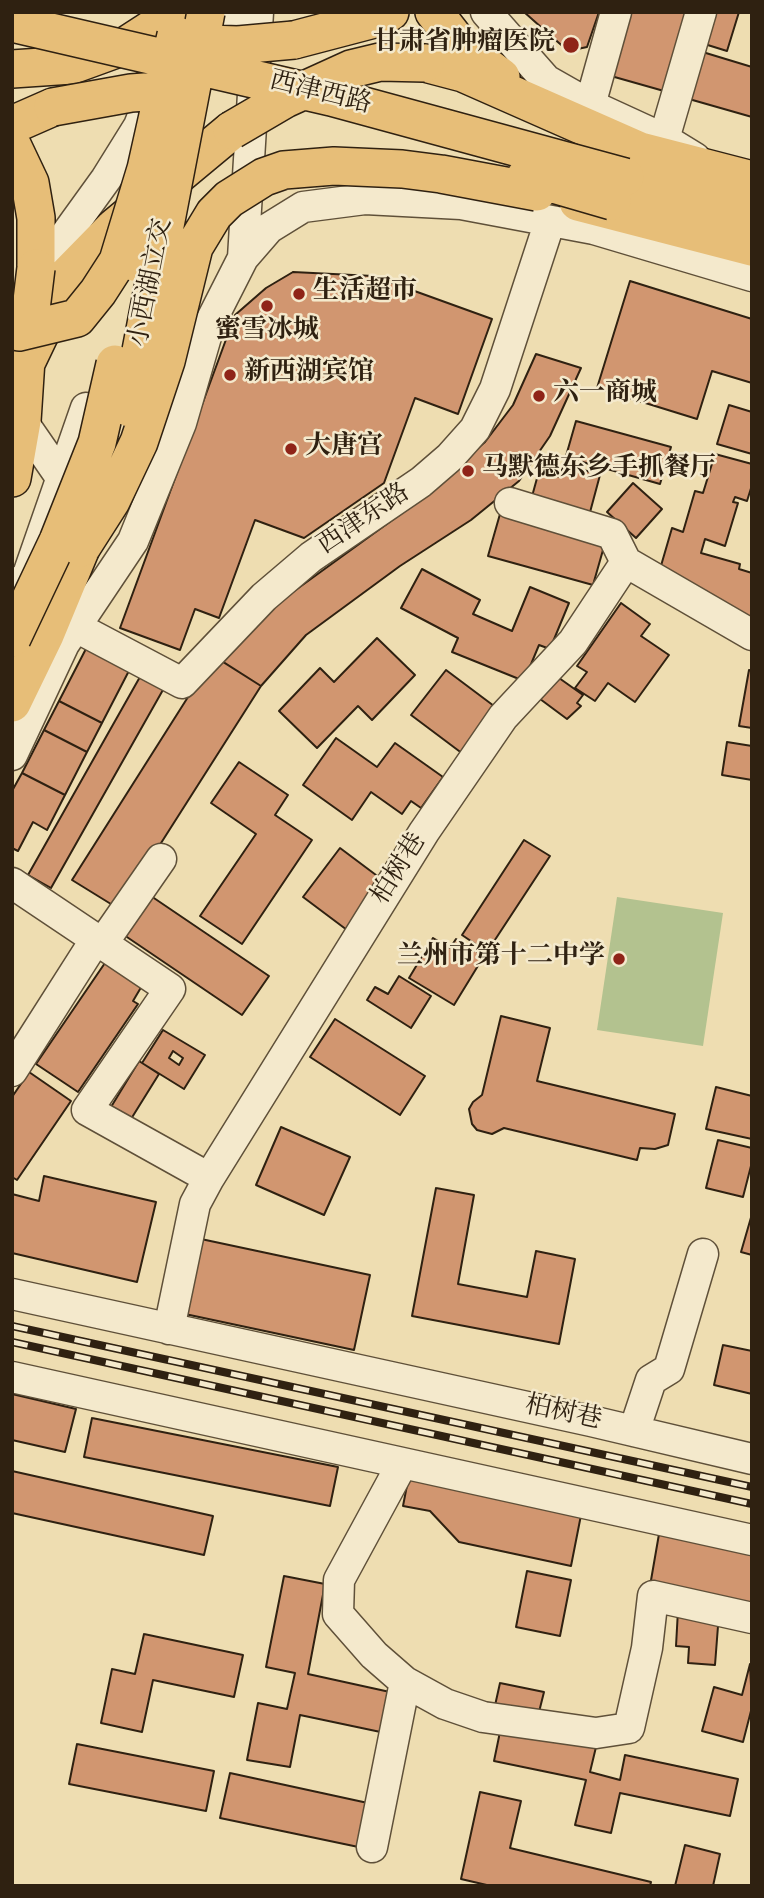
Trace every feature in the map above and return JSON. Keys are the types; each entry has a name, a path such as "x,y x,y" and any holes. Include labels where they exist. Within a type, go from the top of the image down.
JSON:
{"main road":[{"name":"小西湖立交","path":"81,548 131,406 148,305 206,12"},
{"path":"12,22 181,44 238,45 294,40 374,19 390,12"},
{"path":"434,12 462,48 544,109"},
{"path":"12,69 72,65 127,44 175,15"},
{"path":"12,638 58,541 97,443 126,316 146,169 175,15"},
{"name":"西津西路","path":"12,22 331,97 619,189"},
{"path":"12,48 210,87 619,189 752,246"},
{"path":"24,367 68,275 172,178 232,131 285,99 351,69 380,62 425,63 463,73 640,151 713,169 751,186"},
{"path":"12,125 53,107 131,93 210,87"},
{"path":"12,145 30,183 36,218 24,273 19,332 77,318 91,301 118,261 146,169"},
{"path":"12,703 45,635 81,548 111,501 139,442 166,361 194,247 208,222 229,199 264,177 284,170 334,166 415,170 532,209 752,246"},
{"path":"619,189 751,186"},
{"path":"12,478 22,421 24,367 19,321"}],"street":[{"path":"160,70 184,45 235,12"},
{"path":"243,258 258,12"},
{"path":"590,105 616,12"},
{"path":"664,139 701,12"},
{"path":"19,321 66,233 106,179 139,126 160,70 175,15"},
{"path":"492,16 546,80 590,105 664,139 713,169"},
{"path":"532,209 544,109"},
{"path":"12,755 64,644 133,541 181,423 210,323 243,258 268,228 303,207 365,199 532,209 752,276"},
{"name":"西津东路","path":"76,627 181,683 264,597 301,565 421,482 450,457 475,429 495,389 532,209"},
{"path":"86,261 243,258"},
{"path":"12,582 23,589 86,408"},
{"path":"22,421 68,481 86,494 113,498 139,494 160,478"},
{"path":"510,503 612,534 626,562 752,635"},
{"name":"柏树巷","path":"169,1329 195,1204 209,1178 424,832 503,717 573,642 626,562"},
{"path":"12,1071 99,942 161,859"},
{"path":"12,883 170,989 87,1110 209,1178"},
{"path":"634,1431 651,1380 669,1369 703,1254"},
{"name":"柏树巷","path":"12,1294 752,1459"},
{"path":"12,1377 752,1540"},
{"path":"402,1464 339,1580 338,1614 374,1655 405,1682 445,1704 483,1717 596,1733 629,1728 648,1648 653,1595 752,1618"},
{"path":"372,1847 405,1682"}],"green space":[{"path":"617,897 723,913 703,1046 597,1030"}],"building":[{"name":"甘肃省肿瘤医院","path":"524,12 599,12 587,47 568,51"},
{"path":"630,12 695,12 671,93 611,76"},
{"path":"707,12 739,12 727,51 698,42"},
{"path":"696,50 752,67 752,117 682,97"},
{"name":"大唐宫","path":"293,272 373,276 492,319 458,414 415,398 384,483 304,538 255,520 219,618 195,609 180,650 120,628 235,315 266,288"},
{"path":"630,281 752,319 752,383 712,371 697,419 597,388"},
{"path":"536,354 581,368 550,436 519,481 471,520 400,566 306,635 261,686 223,662 279,602 402,513 485,442 513,405"},
{"path":"729,405 752,412 752,454 717,444"},
{"path":"576,421 671,447 660,484 579,461 577,468 600,475 589,516 531,500 539,471 560,477"},
{"path":"715,454 752,464 752,485 747,501 735,497 733,502 738,503 725,546 705,539 701,553 740,564 739,569 752,573 752,618 658,576 672,528 683,532 695,491 703,493"},
{"path":"633,483 662,509 636,538 607,512"},
{"path":"500,514 605,543 593,585 488,556"},
{"path":"422,569 480,600 473,614 512,631 530,587 569,603 550,649 539,645 524,681 452,652 458,638 401,608"},
{"path":"621,603 650,624 641,636 669,655 635,702 608,683 595,701 575,688 587,672 577,666"},
{"path":"377,638 415,675 372,720 358,706 317,748 279,711 320,668 334,682"},
{"path":"90,641 133,663 102,723 59,701"},
{"path":"214,656 261,686 119,909 72,880"},
{"path":"145,668 168,681 51,888 28,875"},
{"path":"446,670 498,709 463,754 411,715"},
{"path":"749,670 752,671 752,728 739,726"},
{"path":"552,673 583,695 577,703 581,706 567,719 536,696"},
{"path":"59,701 102,723 87,752 44,730"},
{"path":"44,730 87,752 65,795 22,773"},
{"path":"336,738 377,767 395,743 443,777 421,808 411,801 402,814 371,792 352,820 303,785"},
{"path":"727,742 752,746 752,780 722,775"},
{"path":"239,762 288,795 275,815 312,840 242,944 200,916 256,834 211,803"},
{"path":"22,773 65,795 47,830 33,822 18,851 12,848 12,791"},
{"path":"524,840 550,856 487,952 462,935"},
{"path":"340,848 384,881 347,930 303,897"},
{"path":"148,894 269,976 242,1015 121,933"},
{"path":"433,938 450,948 456,939 484,956 454,1005 409,978"},
{"path":"107,960 143,984 133,1001 138,1004 78,1092 36,1064"},
{"path":"399,976 431,996 411,1028 367,1000 375,987 388,994"},
{"path":"501,1016 550,1028 537,1081 675,1114 668,1145 655,1149 640,1148 637,1160 504,1128 492,1134 477,1130 472,1124 469,1109 482,1095"},
{"path":"335,1019 425,1076 400,1115 310,1057"},
{"path":"163,1030 205,1055 184,1089 142,1063","holes":["173,1051 183,1058 179,1065 169,1058"]},
{"path":"139,1061 159,1074 131,1119 111,1107"},
{"path":"29,1072 71,1101 17,1180 12,1177 12,1097"},
{"path":"716,1087 752,1096 752,1139 706,1129"},
{"path":"281,1127 350,1157 324,1215 256,1185"},
{"path":"718,1140 752,1148 752,1162 743,1197 706,1188"},
{"path":"44,1176 156,1202 137,1282 12,1253 12,1194 39,1201"},
{"path":"436,1188 474,1195 458,1284 527,1297 536,1251 575,1259 559,1344 412,1316"},
{"path":"752,1214 752,1255 741,1252"},
{"path":"201,1239 370,1275 354,1350 185,1314"},
{"path":"723,1345 752,1351 752,1394 714,1385"},
{"path":"12,1394 76,1409 65,1452 12,1440"},
{"path":"92,1418 338,1467 330,1506 84,1457"},
{"path":"12,1471 213,1516 204,1555 12,1513"},
{"path":"409,1475 582,1510 571,1566 459,1542 430,1511 403,1506"},
{"path":"659,1534 752,1551 752,1605 650,1586"},
{"path":"527,1571 571,1580 560,1636 516,1627"},
{"path":"284,1576 325,1584 308,1674 399,1694 390,1734 300,1715 290,1767 247,1760 258,1703 287,1709 295,1673 266,1667"},
{"path":"678,1610 719,1613 715,1665 688,1663 689,1647 676,1646"},
{"path":"144,1634 243,1655 234,1697 153,1680 142,1732 101,1723 112,1669 135,1674"},
{"path":"750,1664 752,1707 743,1742 702,1731 714,1687 742,1695"},
{"path":"500,1683 544,1692 537,1720 494,1710"},
{"path":"501,1727 596,1747 590,1772 620,1780 625,1755 738,1779 730,1816 620,1793 611,1833 575,1825 586,1780 494,1761"},
{"path":"77,1744 214,1771 206,1811 69,1784"},
{"path":"230,1773 377,1805 368,1849 220,1818"},
{"path":"480,1792 521,1801 510,1848 651,1882 650,1886 491,1886 461,1879"},
{"path":"685,1845 720,1854 713,1886 675,1886"}],"railway":[{"path":"12,1326 752,1487"},
{"path":"12,1342 752,1504"}],"place":[{"name":"甘肃省肿瘤医院","path":"571,45"},
{"name":"生活超市","path":"299,294"},
{"name":"蜜雪冰城","path":"267,306"},
{"name":"新西湖宾馆","path":"230,375"},
{"name":"六一商城","path":"539,396"},
{"name":"大唐宫","path":"291,449"},
{"name":"马默德东乡手抓餐厅","path":"468,471"},
{"name":"兰州市第十二中学","path":"619,959"}]}
